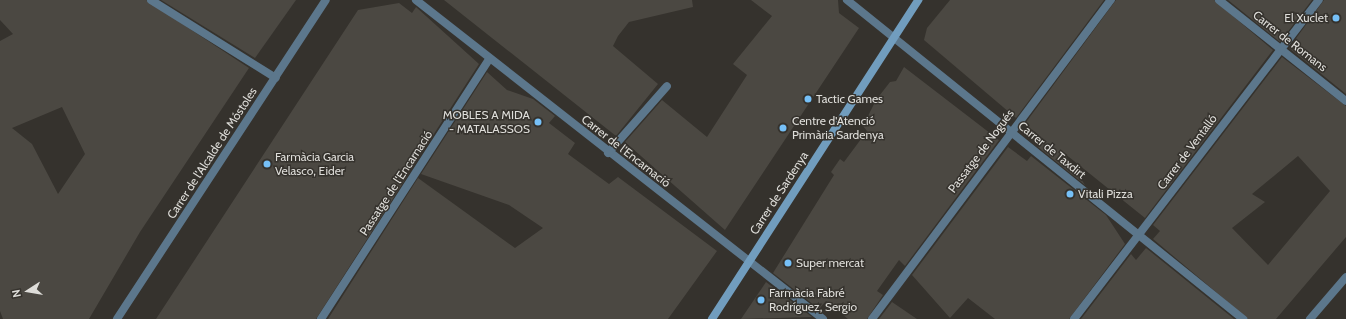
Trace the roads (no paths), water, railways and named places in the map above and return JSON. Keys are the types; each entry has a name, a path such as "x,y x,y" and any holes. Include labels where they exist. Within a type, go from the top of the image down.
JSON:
{"street":[{"path":"151,0 276,78"},
{"name":"Carrer de l'Alcalde de Móstoles","path":"117,319 326,0"},
{"name":"Carrer de l'Encarnació","path":"416,0 608,154 822,319"},
{"name":"Carrer de Taxdirt","path":"846,0 1243,319"},
{"name":"Carrer de Sardenya","path":"712,319 918,0"},
{"name":"Passatge de Nogués","path":"872,319 1010,132 1111,0"},
{"name":"Carrer de Romans","path":"1219,0 1346,101"},
{"name":"Carrer de Ventalló","path":"1074,319 1319,0"},
{"name":"Passatge de l'Encarnació","path":"322,319 489,59"},
{"path":"608,154 667,86"},
{"path":"1310,319 1346,277"}],"place":[{"name":"El Xuclet","path":"1336,18"},
{"name":"Tactic Games","path":"808,99"},
{"name":"MOBLES A MIDA - MATALASSOS","path":"538,122"},
{"name":"Centre d'Atenció Primària Sardenya","path":"783,128"},
{"name":"Farmàcia Garcia Velasco, Eider","path":"267,164"},
{"name":"Vitali Pizza","path":"1070,194"},
{"name":"Super mercat","path":"788,263"},
{"name":"Farmàcia Fabré Rodríguez, Sergio","path":"761,300"}]}
